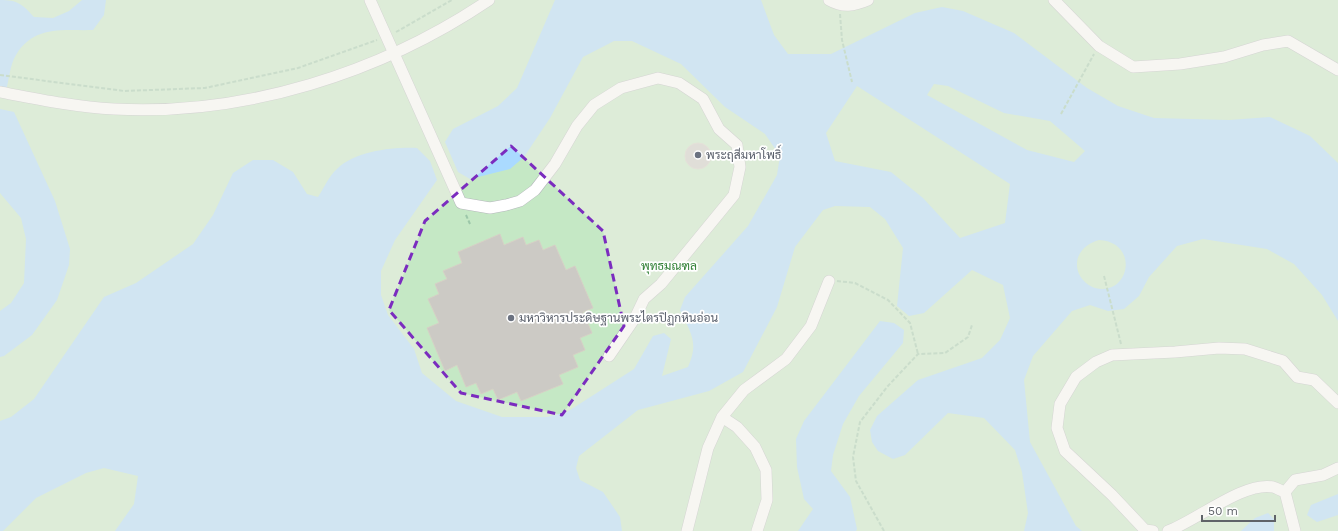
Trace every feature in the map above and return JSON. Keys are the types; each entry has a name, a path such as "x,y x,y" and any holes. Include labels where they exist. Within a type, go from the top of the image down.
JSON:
{"lane":[{"path":"370,0 388,36 461,202 490,208 520,201 535,190 544,180 577,126 594,105 622,88 658,78 679,83 703,99 719,128 737,145 740,167 734,195 661,284 644,299 635,318 609,356"},
{"path":"0,92 113,109 157,109 201,106 248,99 302,86 352,70 395,53 436,33 489,0"},
{"path":"834,2 846,6 856,5 868,0"},
{"path":"1054,0 1099,46 1133,67 1180,64 1224,57 1264,45 1288,41 1338,70"},
{"path":"687,531 708,448 722,417 744,390 786,359 811,326 829,281"},
{"path":"1152,531 1145,530 1112,495 1065,451 1057,428 1060,404 1076,377 1096,362 1112,355 1218,348 1245,349 1283,361 1297,377 1314,380 1338,403"},
{"path":"722,417 738,427 754,447 766,470 767,500 757,531"},
{"path":"1285,492 1295,480 1323,475 1338,468"},
{"path":"1168,531 1183,525 1214,506 1257,488 1273,487 1285,492"},
{"path":"1285,492 1295,531"}],"path":[{"path":"0,75 124,91 205,88 298,68 388,36 452,0"},
{"path":"834,2 852,82"},
{"path":"1061,114 1099,46"},
{"path":"1104,276 1124,354"},
{"path":"829,281 855,283 888,300 910,323 918,354"},
{"path":"884,531 856,481 854,457 860,422 887,387 918,354 945,353 968,337 972,325"}],"highlighted area":[{"path":"511,146 603,231 624,326 562,415 461,393 389,310 425,221"}],"green space":[{"name":"พุทธมณฑล","path":"0,0 1338,0 1338,531 0,531"}],"water":[{"path":"0,0 16,2 34,17 53,18 69,11 82,0 106,0 104,15 93,30 60,30 40,34 23,45 12,63 6,91 0,90"},
{"path":"555,0 761,0 774,35 788,54 831,54 915,13 942,7 963,11 1014,33 1087,88 1118,106 1154,118 1229,120 1270,117 1310,136 1338,163 1338,321 1322,295 1294,264 1267,249 1203,239 1177,246 1149,277 1139,296 1124,309 1108,311 1090,305 1072,311 1033,356 1024,380 1030,442 1076,526 1082,531 1024,531 1028,513 1022,472 1015,450 984,418 948,413 905,455 893,459 878,451 872,442 870,430 877,416 918,380 982,358 1000,340 1010,318 1003,285 972,270 924,313 909,316 897,306 903,248 885,219 870,207 835,206 823,210 795,247 777,307 743,372 709,391 638,410 579,456 576,468 580,480 603,492 620,517 622,531 115,531 134,504 138,476 104,468 86,473 36,498 3,531 0,531 0,421 11,417 34,399 104,297 136,283 193,244 213,215 233,173 253,160 273,160 293,172 307,194 318,197 337,169 354,158 364,154 386,149 417,148 430,161 437,180 395,240 381,271 381,295 388,315 414,349 422,373 456,401 502,417 547,417 567,412 634,369 653,336 664,333 671,339 662,376 688,367 693,351 693,344 690,332 680,310 685,297 748,226 777,175 780,156 765,134 725,107 681,64 632,41 614,41 583,57 550,118 524,157 510,169 470,179 458,172 445,142 453,129 498,106 517,88","holes":["934,84 948,86 1004,113 1050,121 1085,151 1074,162 1027,150 927,95","857,86 1010,184 1005,223 960,238 923,198 891,172 835,161 826,133","1099,240 1112,243 1121,250 1125,258 1126,268 1122,277 1116,285 1107,289 1090,286 1084,281 1077,268 1078,257 1081,252 1084,248"]},
{"path":"0,109 14,112 55,201 70,249 69,265 57,300 32,335 4,356 0,357 0,311 11,303 24,283 26,239 21,218 0,193"},
{"path":"880,321 894,323 904,330 903,343 859,396 843,424 833,455 831,471 850,497 857,529 856,531 798,531 813,509 804,499 797,467 796,439 804,421"},
{"path":"1338,494 1338,515 1317,522 1307,515 1311,505"},
{"path":"1268,513 1274,519 1274,531 1241,531 1255,518"}],"building":[{"name":"พระฤสีมหาโพธิ์","path":"698,143 707,147 711,156 707,165 698,169 689,165 685,156 689,147"},
{"name":"มหาวิหารประดิษฐานพระไตรปิฏกหินอ่อน","path":"500,234 504,245 523,237 526,245 539,240 543,250 555,245 566,270 575,266 593,308 583,312 592,333 580,338 585,350 573,355 578,367 559,375 563,384 521,401 517,392 498,400 493,389 481,394 476,383 466,387 457,365 445,371 427,328 439,323 428,299 439,294 435,284 447,279 443,271 462,263 458,252"}],"place":[{"name":"พระฤสีมหาโพธิ์","path":"698,155"},
{"name":"มหาวิหารประดิษฐานพระไตรปิฏกหินอ่อน","path":"511,318"}]}
